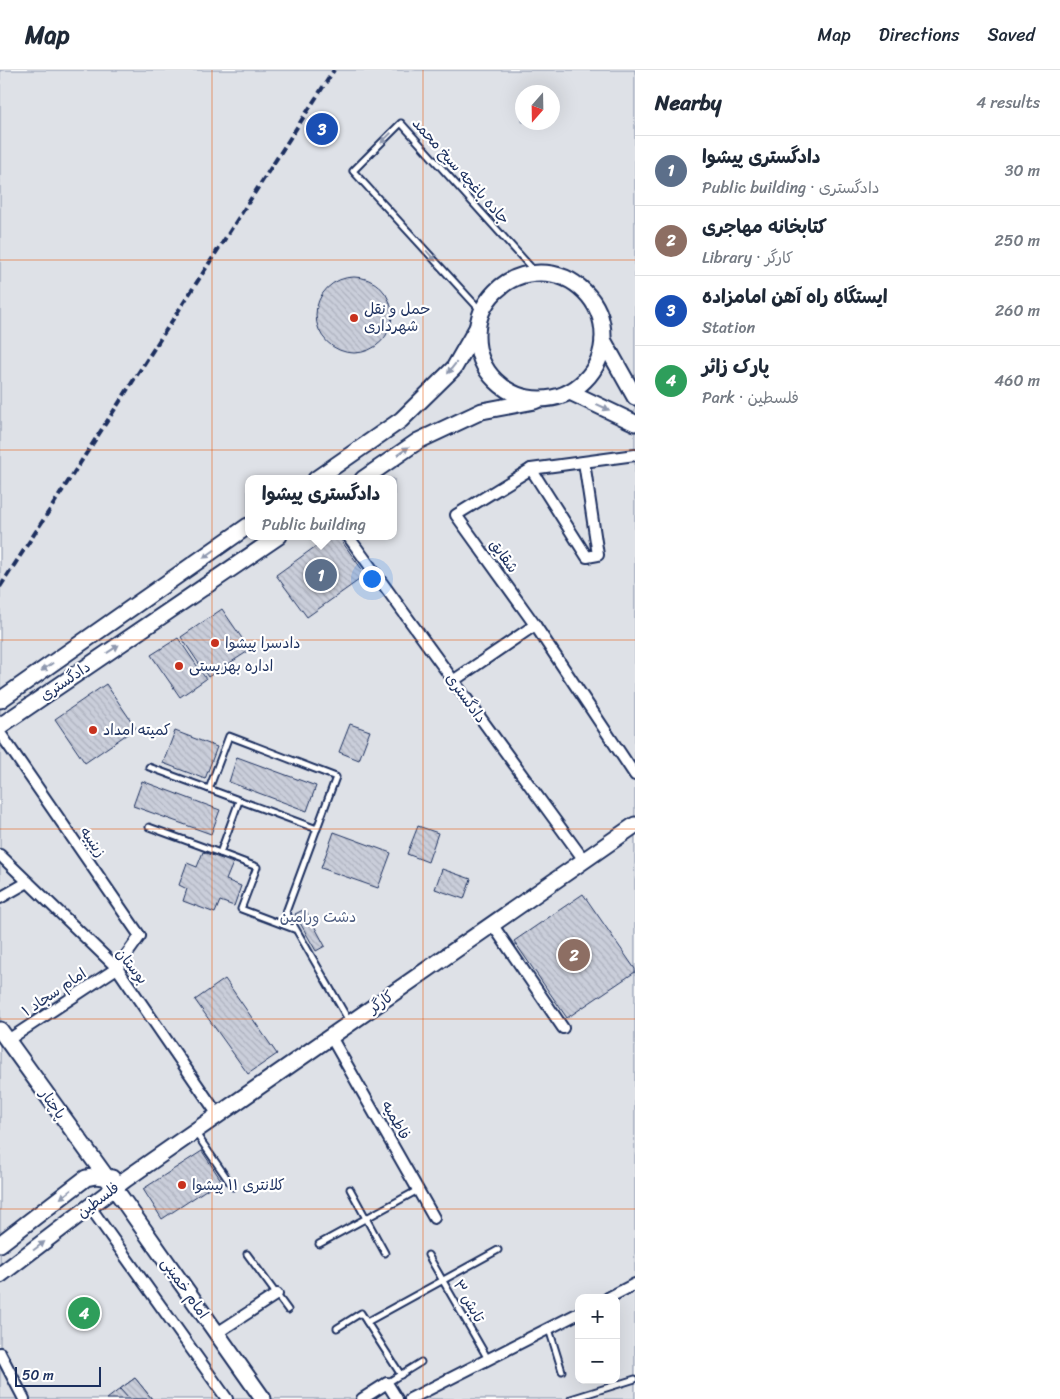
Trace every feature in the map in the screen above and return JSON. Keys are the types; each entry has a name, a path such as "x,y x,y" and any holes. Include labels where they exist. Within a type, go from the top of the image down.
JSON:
{"main road":[{"path":"322,475 401,420 454,368 497,290 515,278 536,273 557,276 576,285 592,300 601,319 603,340 598,361 587,378 570,392 550,399 482,411 418,441 369,475"},
{"path":"480,320 478,346 484,365 495,380 511,392 529,398 550,399"},
{"path":"603,340 635,397"},
{"path":"570,392 635,423"},
{"name":"دادگستری","path":"0,700 245,528"},
{"name":"دادگستری","path":"0,726 273,540"},
{"name":"کارگر","path":"116,1182 195,1131 635,825"},
{"name":"پاچنار","path":"4,1035 89,1155 116,1182"},
{"path":"86,1178 90,1167 89,1155"},
{"name":"فلسطین","path":"0,1244 86,1178 96,1176 116,1182 90,1207 0,1275"},
{"name":"امام خمینی","path":"116,1182 263,1399"},
{"path":"49,1207 64,1226"}],"street":[{"name":"شقايق","path":"635,454 531,469 456,515 535,625 635,774"},
{"path":"531,469 587,557 598,555 584,462"},
{"name":"دادگستری","path":"351,540 584,860"},
{"path":"453,680 535,625"},
{"name":"زينبيه","path":"0,733 140,936 117,968"},
{"name":"بوستان","path":"0,855 117,968 218,1115"},
{"path":"0,898 28,882"},
{"path":"492,924 563,1028"},
{"name":"امام سجاد ۱","path":"4,1035 117,968"},
{"name":"فاطميه","path":"331,1037 434,1218"},
{"path":"90,1207 227,1399"},
{"path":"616,1294 635,1284"},
{"path":"217,1333 277,1294"},
{"path":"410,1399 575,1315"},
{"path":"0,1353 24,1399"},
{"path":"362,1399 387,1383 397,1399"}],"lane":[{"name":"جاده باغچه سیخ محمد","path":"480,320 352,171 401,123 536,273"},
{"path":"209,789 229,736 336,777 286,912 350,1024"},
{"path":"149,767 317,829"},
{"path":"220,852 239,800"},
{"path":"149,827 257,867 241,909 294,928"},
{"path":"195,1131 233,1187"},
{"path":"350,1189 385,1253"},
{"path":"319,1244 418,1190"},
{"path":"367,1322 498,1250"},
{"path":"246,1254 288,1310"},
{"name":"تابش ۳","path":"428,1255 488,1359"},
{"path":"337,1328 361,1313 401,1375"},
{"path":"549,1328 562,1371"},
{"path":"387,1383 421,1362"},
{"path":"571,1399 635,1379"}],"green space":[{"name":"دشت ورامین","path":"0,70 635,70 635,1399 0,1399"}],"building":[{"name":"حمل و نقل شهرداری","path":"362,277 375,283 386,294 392,307 390,330 375,347 362,353 346,353 333,347 318,330 316,307 322,294 339,279"},
{"path":"324,540 341,540 366,575 307,617 276,575"},
{"name":"دادسرا پیشوا","path":"222,609 250,650 208,677 181,637"},
{"path":"178,638 206,679 180,697 151,655"},
{"path":"106,684 136,728 85,763 55,719"},
{"path":"350,724 370,731 359,760 339,752"},
{"path":"175,731 217,747 205,779 163,763"},
{"path":"237,757 316,786 307,811 229,782"},
{"path":"142,781 220,810 211,834 133,806"},
{"path":"418,826 438,833 428,862 407,854"},
{"path":"334,832 391,853 378,888 321,868"},
{"path":"203,852 233,863 226,880 241,886 234,906 220,901 215,913 183,901 187,889 179,885 187,863 197,867"},
{"path":"442,869 471,879 464,899 435,889"},
{"path":"583,894 635,969 635,972 567,1018 514,941"},
{"path":"305,909 325,946 316,951 295,914"},
{"path":"225,979 277,1054 248,1074 195,1000"},
{"name":"کلانتری ۱۱ پیشوا","path":"202,1151 221,1180 162,1219 143,1189"},
{"path":"135,1378 152,1399 107,1399 120,1389"},
{"path":"135,1378 152,1399 129,1399 120,1389"}],"railway":[{"path":"0,587 334,70"}],"place":[{"name":"ایستگاه راه آهن امامزاده","path":"322,129"},
{"name":"حمل و نقل شهرداری","path":"354,318"},
{"name":"دادگستری پیشوا","path":"321,575"},
{"name":"دادسرا پیشوا","path":"215,643"},
{"name":"اداره بهزیستی","path":"179,666"},
{"name":"کمیته امداد","path":"93,730"},
{"name":"کتابخانه مهاجری","path":"574,955"},
{"name":"کلانتری ۱۱ پیشوا","path":"182,1185"},
{"name":"پارک زائر","path":"84,1313"}]}
